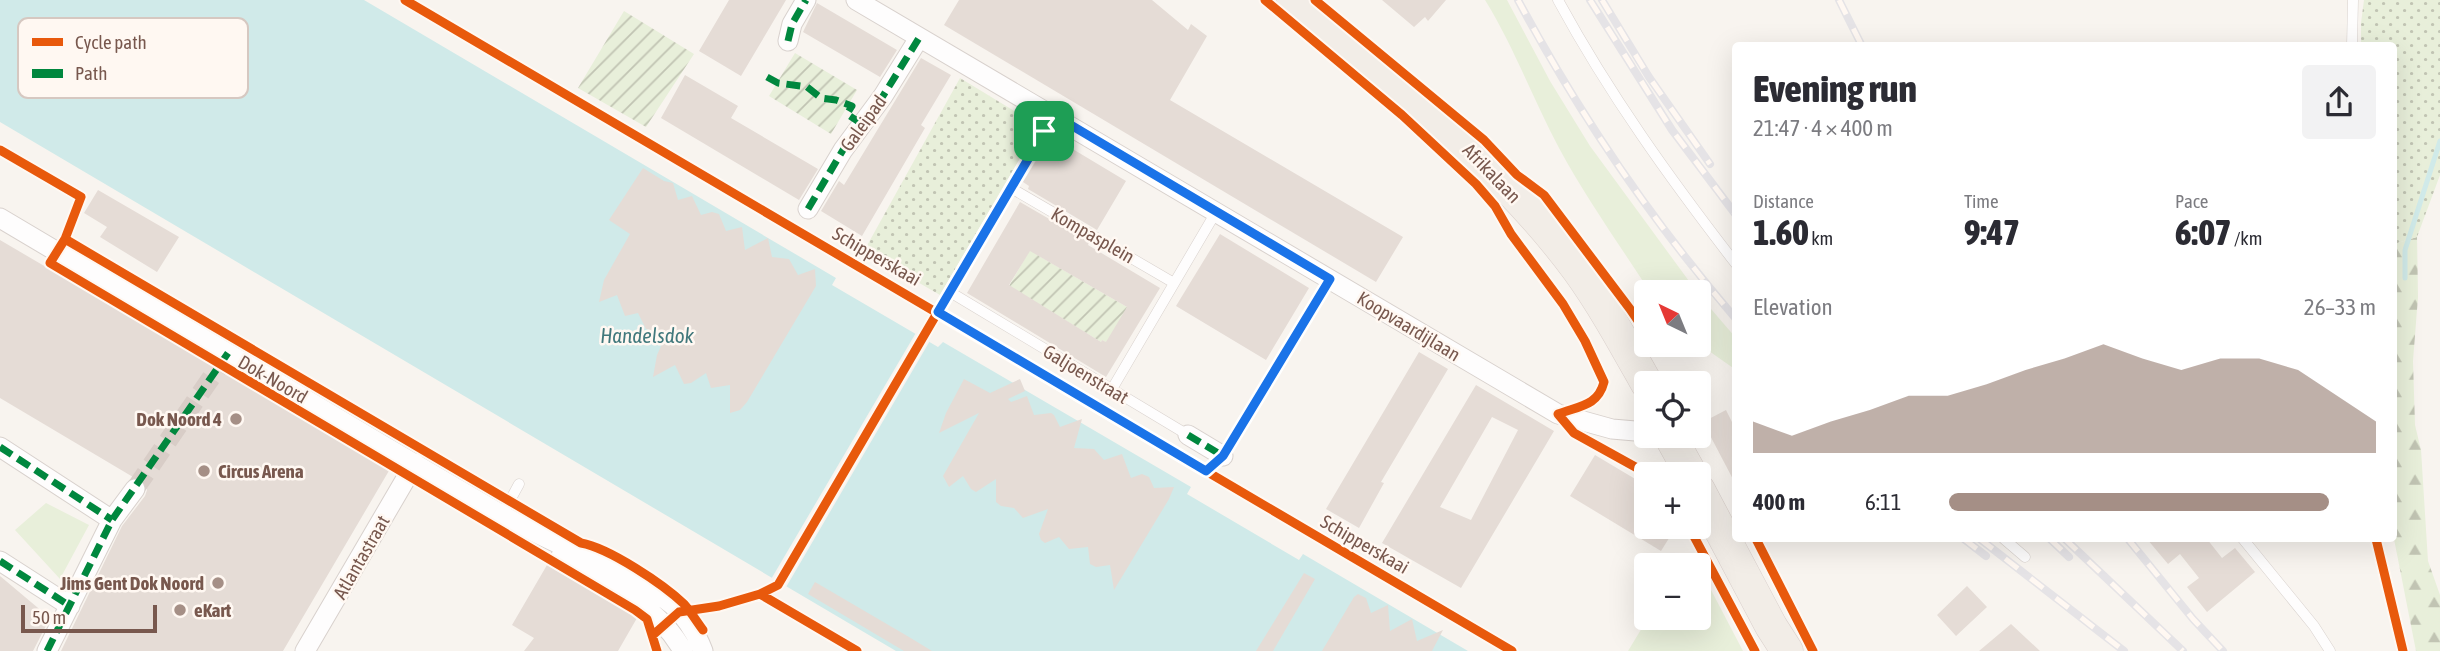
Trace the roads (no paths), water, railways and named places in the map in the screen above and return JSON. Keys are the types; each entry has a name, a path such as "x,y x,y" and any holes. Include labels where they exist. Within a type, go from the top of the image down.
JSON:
{"main road":[{"name":"Afrikalaan","path":"1293,0 1454,134 1504,184 1579,271 1640,371"},
{"path":"1711,513 1787,651"}],"street":[{"path":"788,41 792,24 806,0"},
{"name":"Koopvaardijlaan","path":"856,0 1558,414 1612,429 1634,431"},
{"name":"Galeipad","path":"808,209 843,150 884,96 919,38"},
{"name":"Dok-Noord","path":"0,218 505,517 549,549 631,597 664,625 683,651"},
{"name":"Galjoenstraat","path":"1188,435 1223,456"},
{"path":"0,447 112,520"},
{"name":"Atlantastraat","path":"305,651 415,463"},
{"path":"47,651 112,520 135,489"},
{"name":"Dok-Noord","path":"505,517 629,576 679,612 704,651"},
{"path":"0,561 69,606"},
{"path":"37,651 60,626"}],"lane":[{"path":"1558,0 1636,129 1732,259"},
{"path":"2352,42 2353,0"},
{"name":"Kompasplein","path":"1011,188 1174,283"},
{"path":"1112,389 1216,212"},
{"name":"Galjoenstraat","path":"950,292 1188,435"},
{"path":"505,517 519,484"},
{"path":"2008,542 2025,557"},
{"path":"2245,542 2314,626 2330,651"},
{"path":"2377,542 2403,651"}],"water":[{"name":"Handelsdok","path":"0,0 364,0 836,278 832,285 938,347 943,342 1191,487 1187,494 1299,560 1303,554 1468,651 896,651 0,122"}],"waterway":[{"path":"2405,278 2405,250 2440,141"}],"tunnel":[{"path":"135,489 228,353"}],"railway":[{"path":"1518,0 1566,84 1618,166 1675,244 1732,314"},
{"path":"1590,0 1672,130 1732,210"},
{"path":"1602,0 1649,77 1710,164"},
{"path":"1839,0 1860,42"},
{"path":"1968,542 1986,556"},
{"path":"1984,542 2124,651"},
{"path":"2053,542 2069,557"},
{"path":"2068,542 2183,651"},
{"path":"2130,542 2193,619 2223,651"}],"place":[{"name":"Dok Noord 4","path":"236,419"},
{"name":"Circus Arena","path":"204,471"},
{"name":"Jims Gent Dok Noord","path":"218,583"},
{"name":"eKart","path":"180,610"}]}
